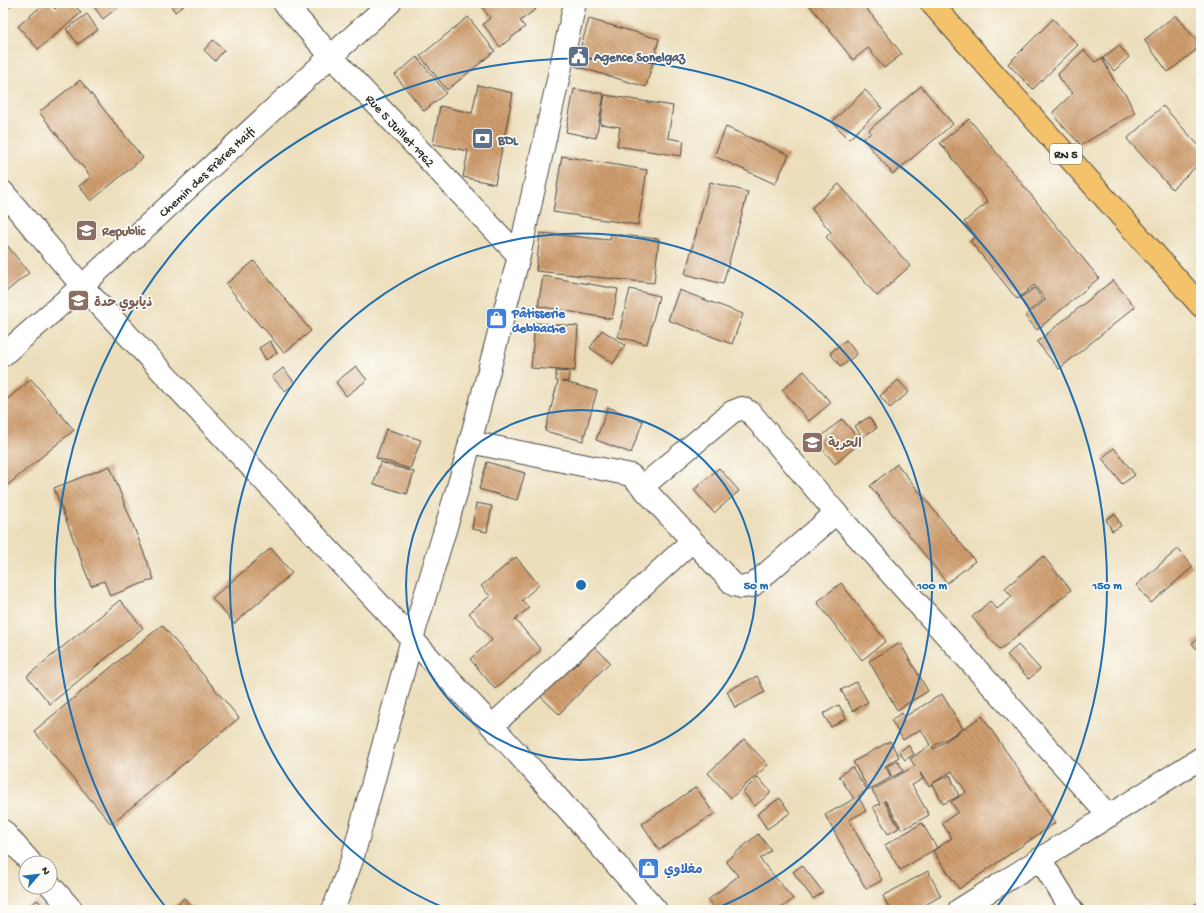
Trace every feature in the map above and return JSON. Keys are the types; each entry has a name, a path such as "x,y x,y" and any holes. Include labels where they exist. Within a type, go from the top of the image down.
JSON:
{"main road":[{"name":"RN 5","path":"931,3 1201,306"}],"street":[{"name":"Rue 5 Juillet 1962","path":"284,3 331,56 519,256"},
{"name":"Chemin des Frères Haifi","path":"3,355 82,286 390,3"},
{"path":"333,910 352,860 412,639 461,477 519,256 575,3"},
{"path":"3,192 82,286 551,790 656,910"},
{"path":"642,487 732,412 742,408 750,412 836,513 1109,816"},
{"path":"470,442 631,475 692,542 734,584 742,587 752,586 836,513"},
{"path":"492,726 692,542"},
{"path":"959,910 1201,758"},
{"path":"3,831 24,855"},
{"path":"1040,859 1072,910"},
{"path":"58,894 72,910"}],"building":[{"path":"3,3 15,3 3,11"},
{"path":"45,3 50,3 55,9 62,3 73,3 81,13 38,49 18,26"},
{"path":"91,3 123,3 103,19"},
{"path":"169,3 187,3 175,12"},
{"path":"479,3 531,3 536,9 520,21 525,27 500,47 483,24 490,18"},
{"path":"808,3 862,3 902,54 884,68 868,48 853,60"},
{"path":"87,14 98,30 78,44 66,29"},
{"path":"1176,15 1201,46 1168,72 1144,40"},
{"path":"468,17 495,51 447,90 420,56"},
{"path":"589,19 659,39 646,87 575,66"},
{"path":"1053,19 1078,45 1033,89 1008,64"},
{"path":"213,40 224,50 215,61 204,50"},
{"path":"1119,45 1129,57 1114,71 1103,58"},
{"path":"1084,50 1095,62 1102,58 1117,86 1126,95 1135,113 1081,145 1058,121 1053,112 1073,93 1062,83 1058,74"},
{"path":"417,57 446,93 424,111 395,75"},
{"path":"80,80 143,158 91,201 79,186 91,177 39,112"},
{"path":"478,85 513,93 495,184 463,177 468,151 433,144 440,106 472,113"},
{"path":"921,86 953,124 893,174 863,139 871,133 869,130"},
{"path":"574,89 604,94 596,138 566,132"},
{"path":"865,90 882,108 849,139 832,122"},
{"path":"605,95 673,106 668,138 684,141 681,156 617,146 620,127 600,124"},
{"path":"1163,106 1201,148 1201,162 1172,189 1127,139"},
{"path":"969,119 1099,278 1037,330 1025,316 1046,300 1034,285 1017,299 970,241 976,236 964,222 988,202 940,143"},
{"path":"726,127 789,155 775,184 714,156"},
{"path":"562,156 647,170 638,225 553,212"},
{"path":"710,182 748,192 723,284 685,274"},
{"path":"839,184 910,266 877,296 826,237 831,232 811,208"},
{"path":"540,233 610,240 611,234 659,239 654,283 536,271"},
{"path":"6,244 29,273 3,294 3,247"},
{"path":"254,261 311,331 284,353 226,284"},
{"path":"543,276 618,289 612,319 538,306"},
{"path":"1113,280 1135,307 1059,369 1037,342"},
{"path":"1034,288 1043,300 1029,311 1020,298"},
{"path":"630,289 659,296 647,344 618,337"},
{"path":"679,290 743,314 732,344 668,320"},
{"path":"535,323 578,326 575,371 531,368"},
{"path":"602,330 625,345 613,364 590,348"},
{"path":"846,340 857,354 841,367 830,353"},
{"path":"270,341 277,353 266,360 259,348"},
{"path":"356,366 367,380 346,396 336,382"},
{"path":"283,368 295,383 285,391 272,377"},
{"path":"556,371 569,372 569,382 562,381 597,391 583,441 545,431 558,381 556,381"},
{"path":"804,371 831,403 809,421 782,390"},
{"path":"31,379 74,430 3,489 3,403"},
{"path":"898,380 909,392 890,408 880,396"},
{"path":"608,407 643,421 631,453 596,440"},
{"path":"869,417 877,428 862,437 855,426"},
{"path":"842,419 861,442 835,464 816,441"},
{"path":"386,429 421,440 410,469 376,458"},
{"path":"1114,448 1135,475 1122,484 1102,458"},
{"path":"380,462 414,472 407,494 374,484"},
{"path":"487,462 525,473 517,500 479,489"},
{"path":"897,464 975,561 947,583 870,486"},
{"path":"110,466 154,579 110,596 104,581 91,586 54,488"},
{"path":"719,468 739,491 714,513 694,490"},
{"path":"476,503 492,506 487,532 472,529"},
{"path":"1115,514 1121,526 1112,531 1106,519"},
{"path":"271,548 292,573 234,624 212,598"},
{"path":"1178,549 1193,567 1151,603 1136,585"},
{"path":"1043,556 1071,590 1000,650 972,617 990,601 997,609 1012,597 1005,588"},
{"path":"516,557 539,585 522,600 529,608 515,619 541,650 495,689 470,659 492,640 469,613 490,596 481,586"},
{"path":"841,583 886,641 862,660 817,602"},
{"path":"120,600 143,628 50,704 27,676"},
{"path":"162,625 239,718 111,824 34,731"},
{"path":"1201,637 1201,655 1192,643"},
{"path":"587,639 610,662 559,714 536,692"},
{"path":"900,643 928,691 897,710 869,661"},
{"path":"1018,645 1040,669 1029,679 1007,655"},
{"path":"757,676 765,692 735,708 727,691"},
{"path":"856,682 868,702 853,711 841,690"},
{"path":"942,694 963,729 932,747 934,749 982,716 1055,823 959,889 933,851 952,838 942,823 958,812 951,802 966,792 952,771 933,783 950,775 959,796 943,804 933,784 929,786 920,773 923,779 912,785 929,815 902,830 885,800 884,801 899,828 888,834 873,807 880,804 872,790 915,766 910,759 930,745 921,729 903,740 891,720 902,713 904,717"},
{"path":"839,705 846,718 831,727 823,714"},
{"path":"744,739 768,765 731,798 708,773"},
{"path":"890,741 899,757 885,766 891,777 869,790 853,762"},
{"path":"908,745 914,754 905,760 899,752"},
{"path":"898,761 903,771 892,777 887,766"},
{"path":"852,767 867,790 858,796 866,811 849,820 882,880 866,889 825,815 854,799 839,776"},
{"path":"758,777 771,792 755,806 743,792"},
{"path":"696,787 714,814 659,850 642,824"},
{"path":"780,798 790,813 767,829 757,814"},
{"path":"922,823 937,848 900,870 885,845"},
{"path":"758,834 771,850 760,859 793,899 779,910 716,910 708,900 738,876 726,861"},
{"path":"802,865 823,892 813,899 793,872"},
{"path":"928,871 941,896 916,910 890,910 883,896"},
{"path":"184,898 194,910 170,910"},
{"path":"38,900 44,910 21,910"},
{"path":"1201,901 1201,910 1184,910"}],"place":[{"name":"Agence Sonelgaz","path":"578,56"},
{"name":"BDL","path":"482,139"},
{"name":"Republic","path":"87,230"},
{"name":"ذيابوي حدة","path":"78,301"},
{"name":"Pâtisserie debbache","path":"496,319"},
{"name":"الحرية","path":"813,442"},
{"name":"مغلاوي","path":"649,868"}]}
